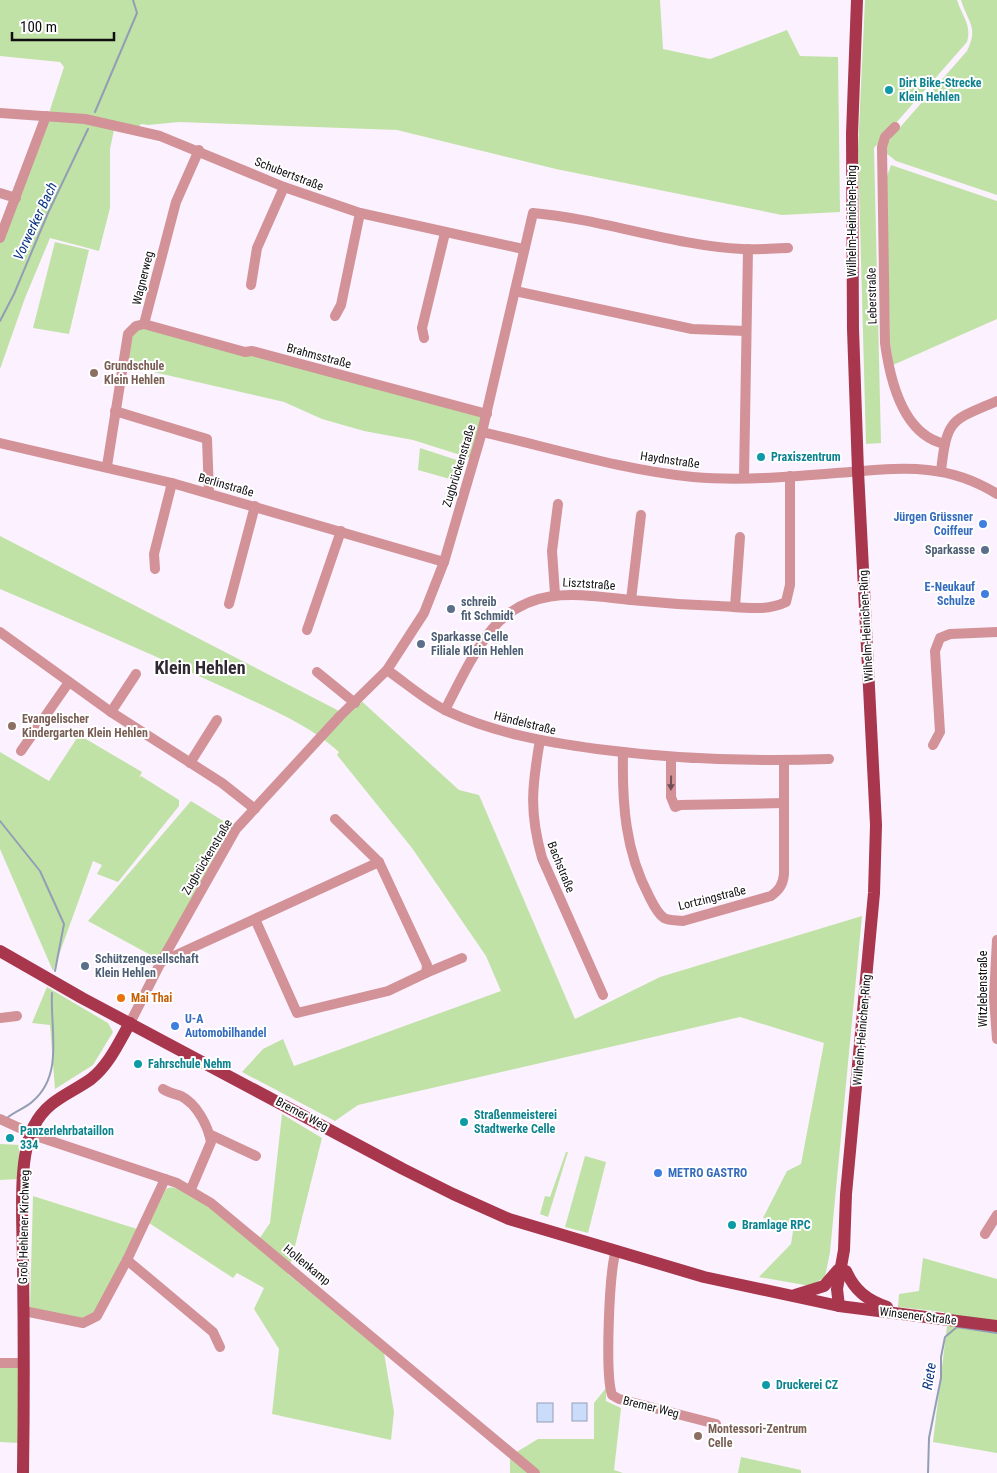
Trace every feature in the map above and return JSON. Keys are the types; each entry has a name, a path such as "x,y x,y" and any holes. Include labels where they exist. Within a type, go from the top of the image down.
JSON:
{"main road":[{"name":"Wilhelm-Heinichen-Ring","path":"839,1306 837,1289 843,1269 846,1194 874,893 876,825 858,471 852,252 852,134 857,0"},
{"name":"Bremer Weg","path":"0,951 130,1023 452,1194 509,1219 704,1277 785,1296 839,1306"},
{"name":"Groß Hehlener Kirchweg","path":"23,1473 24,1183 30,1133 47,1107 55,1100 92,1078 102,1068 130,1023"},
{"path":"785,1296 805,1293 824,1286 843,1269 858,1292 866,1298 916,1316"},
{"name":"Winsener Straße","path":"839,1306 997,1326"}],"street":[{"name":"Schubertstraße","path":"0,113 85,119 137,130 199,150 284,187 360,214 523,250"},
{"path":"0,238 47,116"},
{"name":"Leberstraße","path":"895,127 885,137 882,146 885,343 888,368 913,424 928,439 945,444"},
{"name":"Wagnerweg","path":"107,466 128,334 136,326 144,324 176,202 199,150"},
{"path":"251,284 257,248 284,187"},
{"path":"0,194 16,198"},
{"name":"Zugbrückenstraße","path":"130,1023 161,962 236,829 387,670 424,613 444,562 487,414 533,213 562,216 719,247 748,249"},
{"path":"335,316 341,305 360,214"},
{"path":"424,338 422,328 445,233"},
{"path":"744,478 748,249 788,248"},
{"path":"515,291 692,329 746,331"},
{"name":"Brahmsstraße","path":"144,324 487,414"},
{"path":"941,471 945,444 953,422 997,401"},
{"path":"115,411 207,439 209,493"},
{"name":"Haydnstraße","path":"482,432 646,470 692,476 744,478 858,471"},
{"name":"Berlinstraße","path":"0,443 107,466 172,483 444,562"},
{"path":"858,471 904,468 941,471 964,477 997,494"},
{"name":"Lisztstraße","path":"445,710 483,641 495,626 520,607 554,594 586,594 631,600 764,608 786,602 790,585 790,476"},
{"path":"155,569 154,554 172,483"},
{"path":"554,594 552,551 558,504"},
{"path":"229,604 255,506"},
{"path":"631,600 641,515"},
{"path":"307,630 341,532"},
{"path":"735,606 740,536"},
{"path":"0,632 111,712 222,783 255,809"},
{"path":"933,745 940,732 935,651 940,638 950,634 997,632"},
{"name":"Händelstraße","path":"387,670 445,710 484,726 540,740 672,758 829,759"},
{"path":"318,672 354,703"},
{"path":"111,712 136,674"},
{"path":"21,751 69,682"},
{"path":"190,763 217,720"},
{"name":"Bachstraße","path":"540,740 532,802 537,839 542,858 603,995"},
{"name":"Lortzingstraße","path":"623,752 623,805 630,848 637,869 658,912 670,920 683,920 770,896 778,891 783,884 784,760"},
{"path":"672,758 671,797 675,807 680,805 784,803"},
{"path":"335,819 379,862 427,965 426,973"},
{"path":"161,962 379,862"},
{"path":"255,919 297,1014 388,991 462,958"},
{"name":"Witzlebenstraße","path":"997,940 994,998 997,1039"},
{"path":"0,1018 17,1016"},
{"path":"163,1089 181,1096 191,1104 209,1134 211,1142 191,1190"},
{"name":"Hollenkamp","path":"0,1119 30,1133 164,1179 191,1190 211,1203 536,1473"},
{"path":"209,1134 256,1156"},
{"path":"24,1311 75,1321 90,1321 102,1310 164,1179"},
{"path":"984,1234 997,1215"},
{"name":"Bremer Weg","path":"616,1250 611,1271 610,1373 612,1396 716,1424"},
{"path":"127,1260 212,1332 220,1347"},
{"path":"0,1363 24,1364"}],"green space":[{"path":"0,0 660,0 663,49 710,59 787,30 800,56 838,57 840,212 782,215 556,169 397,130 179,122 141,124 137,130 115,125 110,149 110,208 99,251 50,238 25,298 0,369 0,242 48,116 64,67 60,62 0,56"},
{"path":"865,0 957,0 968,31 967,42 874,148 881,443 866,444 858,149"},
{"path":"961,0 997,0 997,195 896,161 886,153 888,141 967,51 972,30"},
{"path":"891,165 997,201 997,319 893,365 890,342 886,179"},
{"path":"55,242 89,250 69,334 33,328"},
{"path":"136,326 487,414 473,459 413,440 364,431 322,419 284,402 123,365"},
{"path":"420,448 463,462 457,481 418,470"},
{"path":"0,536 343,713 357,697 459,790 479,795 575,1019 660,977 862,916 830,1252 825,1277 810,1286 759,1277 791,1244 794,1225 763,1218 787,1171 801,1164 824,1043 740,1017 358,1105 335,1121 242,1072 263,1049 283,1039 294,1066 501,991 486,956 412,848 337,755 339,752 313,732 269,708 140,649 0,589"},
{"path":"79,735 142,772 139,778 141,776 179,800 179,806 118,882 97,874 102,865 93,861 53,971 0,849 0,752 49,781"},
{"path":"191,801 236,829 158,959 88,921"},
{"path":"47,987 108,1023 113,1032 93,1065 55,1089 50,1025 32,1023"},
{"path":"282,1114 322,1138 288,1274 384,1353 394,1412 391,1440 272,1414 279,1349 254,1309 264,1288 237,1273 233,1278 149,1223 166,1189 175,1188 199,1198 255,1245 270,1223"},
{"path":"0,1144 19,1145 19,1179 0,1180"},
{"path":"566,1152 568,1152 548,1217 540,1214 545,1196 550,1197"},
{"path":"585,1156 606,1162 588,1233 565,1227"},
{"path":"33,1196 137,1229 98,1308 89,1317 75,1319 30,1308"},
{"path":"923,1258 997,1279 997,1453 933,1442 947,1326 944,1312 898,1307 899,1294 919,1291"},
{"path":"19,1365 19,1443 0,1442 0,1366"},
{"path":"606,1388 606,1401 621,1408 614,1470 623,1473 510,1473 510,1456 538,1439 594,1439 594,1403"},
{"path":"741,1457 801,1470 801,1473 738,1473"}],"water":[{"path":"537,1403 553,1403 553,1422 537,1422"},
{"path":"572,1403 587,1403 587,1421 572,1421"}],"waterway":[{"name":"Vorwerker Bach","path":"95,112 137,13 133,0"},
{"name":"Vorwerker Bach","path":"0,321 88,129"},
{"name":"Vorwerker Bach","path":"0,821 40,871 64,924 55,971"},
{"name":"Vorwerker Bach","path":"7,1118 33,1101 43,1090 49,1078 53,1051 52,993"},
{"name":"Riete","path":"928,1473 929,1438 941,1378 941,1357 945,1337 957,1327 997,1333"}],"place":[{"name":"Dirt Bike-Strecke Klein Hehlen","path":"889,90"},
{"name":"Grundschule Klein Hehlen","path":"94,373"},
{"name":"Praxiszentrum","path":"761,457"},
{"name":"Jürgen Grüssner Coiffeur","path":"983,524"},
{"name":"Sparkasse","path":"985,550"},
{"name":"E-Neukauf Schulze","path":"985,594"},
{"name":"schreib fit Schmidt","path":"451,609"},
{"name":"Sparkasse Celle Filiale Klein Hehlen","path":"421,644"},
{"name":"Evangelischer Kindergarten Klein Hehlen","path":"12,726"},
{"name":"Schützengesellschaft Klein Hehlen","path":"85,966"},
{"name":"Mai Thai","path":"121,998"},
{"name":"U-A Automobilhandel","path":"175,1026"},
{"name":"Fahrschule Nehm","path":"138,1064"},
{"name":"Straßenmeisterei Stadtwerke Celle","path":"464,1122"},
{"name":"Panzerlehrbataillon 334","path":"10,1138"},
{"name":"METRO GASTRO","path":"658,1173"},
{"name":"Bramlage RPC","path":"732,1225"},
{"name":"Druckerei CZ","path":"766,1385"},
{"name":"Montessori-Zentrum Celle","path":"698,1436"}],"district":[{"name":"Klein Hehlen","path":"200,668"}]}
